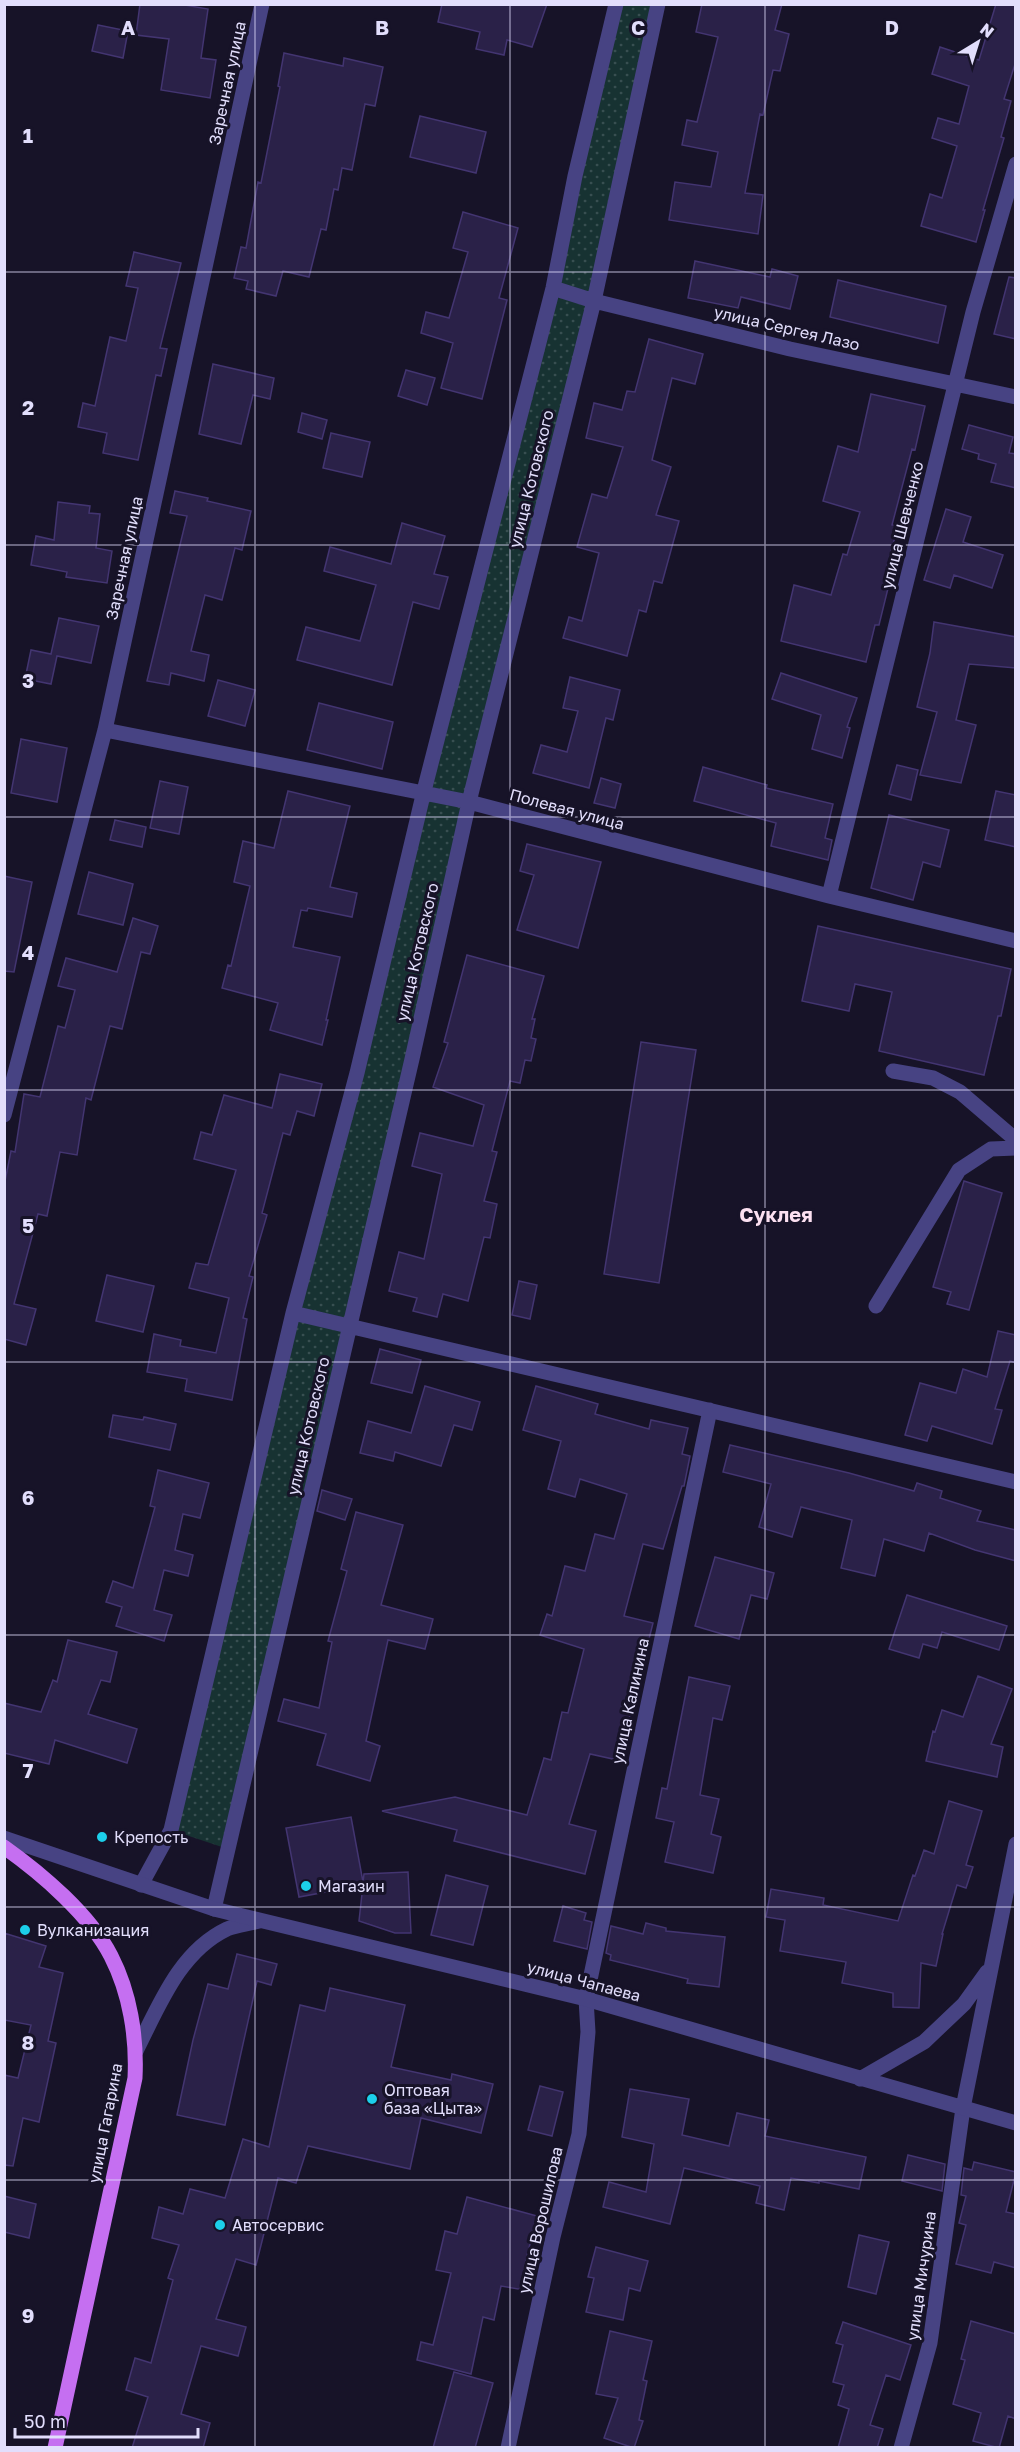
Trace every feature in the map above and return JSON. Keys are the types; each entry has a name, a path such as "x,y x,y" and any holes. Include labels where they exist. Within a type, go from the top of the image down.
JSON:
{"main road":[{"name":"улица Гагарина","path":"4,1847 27,1863 62,1895 95,1933 111,1956 131,2016 136,2051 135,2078 55,2448"}],"street":[{"name":"Заречная улица","path":"4,1115 105,730 262,4"},
{"name":"улица Котовского","path":"141,1885 171,1830 293,1313 357,1073 424,792 553,288 575,176 616,4"},
{"name":"улица Котовского","path":"214,1909 469,802 594,301 657,4"},
{"name":"улица Шевченко","path":"829,896 973,312 1016,164"},
{"name":"улица Сергея Лазо","path":"553,288 594,301 790,349 1016,397"},
{"name":"Полевая улица","path":"105,730 469,802 829,896 1016,941"},
{"path":"893,1071 933,1078 960,1092 1016,1140"},
{"path":"876,1306 959,1170 991,1149 1016,1148"},
{"path":"293,1313 1016,1482"},
{"name":"улица Калинина","path":"586,1999 710,1410"},
{"name":"улица Чапаева","path":"4,1838 214,1909 586,1999 1016,2123"},
{"path":"963,2108 1016,1844"},
{"path":"136,2051 180,1968 197,1950 229,1928 259,1921"},
{"path":"860,2079 924,2042 964,2004 990,1967"},
{"name":"улица Ворошилова","path":"507,2448 553,2237 579,2134 587,2043 586,1999"},
{"name":"улица Мичурина","path":"901,2448 930,2343 963,2108"}],"green space":[{"path":"616,5 660,5 228,1849 171,1830"}],"building":[{"path":"140,4 179,4 208,9 201,58 216,60 210,98 161,90 169,39 136,35"},
{"path":"442,4 547,4 532,47 507,40 504,55 476,49 480,32 438,22"},
{"path":"702,4 782,4 775,30 789,34 780,71 773,70 763,115 760,114 745,193 763,195 758,234 669,220 675,182 711,187 718,152 682,145 687,120 697,122 718,37 696,32"},
{"path":"996,4 1016,4 1016,61 1004,99 1011,101 1001,137 1004,138 976,242 921,226 930,194 942,198 957,146 932,138 938,118 959,124 969,86 932,74 940,47 979,60"},
{"path":"98,25 128,31 123,58 92,51"},
{"path":"284,53 343,66 344,58 383,67 375,106 365,104 352,170 342,168 338,190 334,189 326,230 321,229 309,277 283,271 276,296 246,289 248,281 234,278 241,247 246,248 258,182 261,183 280,87 278,86"},
{"path":"420,116 486,132 476,173 410,157"},
{"path":"463,212 518,228 499,298 507,300 482,399 441,388 453,343 421,333 426,312 449,318 468,252 453,248"},
{"path":"134,252 181,263 160,348 167,349 161,376 156,375 138,460 103,453 107,433 78,427 83,403 95,406 110,337 126,341 138,288 126,286"},
{"path":"695,261 770,277 772,269 798,276 790,309 741,297 738,308 688,298"},
{"path":"1009,277 1016,278 1016,339 994,334"},
{"path":"838,280 946,306 938,343 830,317"},
{"path":"649,339 703,354 695,384 672,378 652,460 671,467 656,515 679,521 662,583 654,581 646,612 639,610 627,656 563,638 569,617 582,621 599,553 577,547 592,494 607,498 623,447 586,438 594,403 622,410 627,391 635,392"},
{"path":"213,364 274,378 270,399 253,395 241,444 199,434"},
{"path":"406,370 435,378 427,405 398,396"},
{"path":"871,394 925,406 915,450 912,449 892,525 898,526 887,566 893,568 879,625 875,625 866,662 781,641 794,585 831,595 843,554 847,555 860,512 823,501 838,446 858,452"},
{"path":"302,413 327,420 322,439 298,432"},
{"path":"969,425 1013,437 1009,453 1016,454 1016,488 991,482 996,464 978,459 979,454 962,449"},
{"path":"331,433 370,442 362,477 323,468"},
{"path":"175,491 251,511 242,550 235,548 222,600 205,595 191,651 209,655 204,681 171,673 169,685 147,681 187,516 170,513"},
{"path":"58,502 90,506 89,513 100,514 96,548 112,551 107,583 66,577 67,572 31,565 36,536 54,540"},
{"path":"946,509 971,517 963,542 1003,555 992,588 954,575 950,588 924,580"},
{"path":"402,523 445,536 434,574 448,577 439,609 413,602 392,685 297,660 306,627 360,641 376,585 324,571 330,547 391,564"},
{"path":"59,618 99,626 91,663 57,656 51,684 25,679 31,650 51,654"},
{"path":"934,622 1016,637 1016,668 969,664 956,720 976,725 961,783 920,775 937,712 917,707 930,653"},
{"path":"781,673 857,698 847,727 850,728 842,758 812,749 821,715 772,699"},
{"path":"570,677 620,690 613,720 606,718 589,788 533,773 541,745 567,752 578,711 563,708"},
{"path":"218,680 255,690 245,726 208,716"},
{"path":"319,703 393,722 382,769 307,750"},
{"path":"21,739 67,748 57,802 11,793"},
{"path":"897,765 918,770 911,800 889,794"},
{"path":"703,767 767,785 766,788 833,804 825,838 832,840 828,860 771,846 776,823 694,801"},
{"path":"601,778 621,784 615,808 594,803"},
{"path":"160,781 188,787 179,834 150,828"},
{"path":"288,791 350,806 330,887 357,893 352,917 308,908 307,911 301,910 293,947 340,957 322,1045 270,1030 278,1003 222,988 228,965 231,966 250,886 234,882 243,841 274,848"},
{"path":"996,791 1016,795 1016,847 985,840"},
{"path":"889,815 949,830 940,867 923,862 913,900 871,888"},
{"path":"115,820 146,827 142,847 110,840"},
{"path":"527,844 601,862 578,948 517,930 534,875 520,871"},
{"path":"89,872 133,884 123,925 78,914"},
{"path":"4,876 32,882 14,972 4,971"},
{"path":"133,918 158,926 150,954 141,952 122,1029 110,1026 91,1100 86,1098 77,1155 60,1152 47,1216 38,1214 14,1304 36,1309 26,1345 4,1339 4,1186 11,1151 15,1152 24,1094 40,1097 58,1026 65,1028 75,990 58,986 66,958 117,972"},
{"path":"818,926 1011,969 1001,1016 998,1016 984,1075 879,1051 892,992 855,984 849,1011 802,1001"},
{"path":"467,955 544,976 532,1019 535,1019 531,1038 536,1039 531,1061 525,1060 520,1083 510,1081 492,1151 497,1152 484,1201 497,1204 490,1238 484,1237 468,1301 443,1294 437,1317 413,1311 417,1298 389,1291 399,1252 424,1259 442,1174 412,1166 420,1133 473,1146 484,1105 433,1087 448,1043 444,1042"},
{"path":"641,1042 696,1050 659,1283 604,1274"},
{"path":"280,1074 322,1084 314,1116 297,1111 290,1135 283,1133 262,1213 267,1215 249,1276 253,1277 243,1318 247,1319 232,1400 185,1391 187,1379 147,1372 154,1334 181,1340 180,1346 216,1353 229,1298 189,1288 196,1263 208,1265 236,1170 194,1159 201,1132 212,1135 224,1095 272,1108"},
{"path":"964,1181 1002,1193 969,1310 947,1304 951,1292 933,1287"},
{"path":"107,1275 154,1286 143,1332 96,1321"},
{"path":"519,1281 537,1285 530,1319 512,1315"},
{"path":"998,1331 1016,1335 1016,1363 1010,1361 995,1409 1002,1410 992,1444 932,1426 927,1441 905,1435 920,1383 956,1393 963,1369 987,1377"},
{"path":"380,1349 421,1360 412,1393 371,1383"},
{"path":"425,1386 480,1402 472,1430 454,1425 441,1466 395,1452 393,1461 360,1453 368,1421 411,1433"},
{"path":"536,1386 598,1404 595,1414 649,1429 651,1420 688,1428 682,1454 690,1456 684,1486 682,1486 663,1549 643,1544 624,1616 653,1623 627,1727 629,1727 622,1761 590,1754 569,1824 596,1831 585,1874 454,1841 457,1830 382,1811 455,1797 527,1815 544,1758 551,1760 562,1712 568,1713 584,1649 540,1635 547,1614 552,1616 565,1566 585,1571 595,1534 614,1539 627,1494 580,1479 575,1497 548,1489 561,1441 523,1430"},
{"path":"113,1415 143,1420 144,1417 176,1424 170,1450 109,1437"},
{"path":"730,1445 914,1491 917,1483 942,1491 940,1498 981,1511 977,1521 1016,1530 1016,1561 975,1550 929,1533 924,1551 884,1539 875,1576 841,1568 852,1520 801,1507 792,1537 759,1527 771,1484 723,1472"},
{"path":"158,1470 209,1483 200,1518 183,1514 175,1550 193,1555 188,1576 164,1570 154,1610 172,1615 164,1641 116,1626 122,1607 106,1602 113,1581 133,1588 155,1507 150,1506"},
{"path":"322,1490 352,1499 345,1520 317,1511"},
{"path":"356,1512 403,1525 381,1605 433,1619 425,1649 388,1640 366,1741 380,1746 370,1781 317,1765 326,1734 278,1721 284,1699 319,1708 332,1642 328,1641 347,1571 341,1569"},
{"path":"715,1557 774,1573 767,1599 751,1595 739,1639 695,1626"},
{"path":"907,1595 1007,1626 999,1650 942,1632 937,1648 923,1644 919,1658 889,1649"},
{"path":"68,1640 117,1652 110,1682 101,1680 88,1714 137,1729 127,1763 55,1740 49,1764 4,1753 4,1703 41,1712 53,1680 57,1682"},
{"path":"978,1676 1012,1689 991,1744 1003,1747 997,1777 926,1761 933,1731 935,1732 942,1710 963,1717"},
{"path":"689,1677 730,1686 722,1720 713,1718 700,1795 719,1799 711,1834 721,1837 713,1873 665,1862 674,1822 656,1818 662,1788 667,1789"},
{"path":"949,1801 982,1811 966,1865 973,1867 966,1888 957,1885 942,1934 936,1966 921,1963 919,2008 893,2007 893,1993 842,1983 846,1962 780,1951 785,1920 766,1917 771,1889 824,1898 823,1905 898,1921 924,1850 934,1854"},
{"path":"351,1817 363,1882 364,1874 408,1872 411,1933 395,1933 359,1921 363,1885 299,1897 286,1828"},
{"path":"446,1875 488,1886 473,1945 431,1935"},
{"path":"563,1906 586,1913 584,1920 592,1922 587,1949 554,1941"},
{"path":"646,1923 666,1928 666,1931 725,1937 719,1987 687,1983 688,1979 610,1960 611,1955 606,1953 611,1926 643,1934"},
{"path":"4,1933 46,1946 39,1967 63,1973 48,2041 56,2043 39,2122 23,2118 13,2166 4,2165 4,2075 18,2078 31,2025 4,2020"},
{"path":"237,1954 277,1964 271,1985 257,1981 225,2125 177,2115 208,1984 228,1989"},
{"path":"330,1988 405,2005 391,2067 451,2080 452,2074 493,2084 481,2133 421,2118 410,2169 308,2146 296,2183 278,2178 256,2265 236,2259 216,2319 246,2327 238,2356 201,2346 181,2414 210,2423 203,2448 132,2448 148,2397 126,2390 135,2358 151,2363 173,2280 168,2278 179,2245 152,2238 159,2207 183,2214 190,2189 225,2198 243,2139 269,2147 300,2005 325,2011"},
{"path":"540,2086 563,2092 552,2136 528,2130"},
{"path":"630,2089 689,2099 682,2135 729,2146 737,2113 769,2120 765,2136 866,2157 859,2189 791,2178 784,2210 756,2203 760,2186 684,2168 670,2224 603,2207 609,2182 646,2192 654,2144 622,2137"},
{"path":"908,2155 945,2164 942,2191 902,2181"},
{"path":"974,2162 1016,2172 1006,2212 1016,2214 1016,2268 994,2262 991,2273 956,2264 966,2225 959,2223 966,2196 961,2195 964,2168 972,2170"},
{"path":"4,2196 36,2204 29,2238 4,2232"},
{"path":"467,2197 537,2216 524,2268 529,2269 524,2290 501,2286 494,2320 483,2317 471,2374 417,2360 421,2342 433,2345 451,2273 436,2270 445,2231 457,2234"},
{"path":"859,2235 889,2242 876,2294 848,2287"},
{"path":"596,2247 648,2261 640,2291 629,2288 623,2320 586,2312 594,2278 588,2277"},
{"path":"971,2321 1016,2334 1016,2419 1008,2416 999,2448 973,2441 981,2413 953,2404 965,2360 961,2359"},
{"path":"843,2322 911,2345 900,2380 886,2375 870,2425 883,2429 877,2448 838,2448 849,2409 838,2405 844,2385 833,2382 843,2345 836,2343"},
{"path":"610,2331 652,2341 643,2380 647,2381 639,2420 643,2421 634,2448 604,2438 618,2398 596,2394"},
{"path":"454,2372 493,2383 475,2448 433,2448"}],"place":[{"name":"Крепость","path":"102,1837"},
{"name":"Магазин","path":"306,1886"},
{"name":"Вулканизация","path":"25,1930"},
{"name":"Оптовая база «Цыта»","path":"372,2099"},
{"name":"Автосервис","path":"220,2225"}],"district":[{"name":"Суклея","path":"776,1215"}]}
